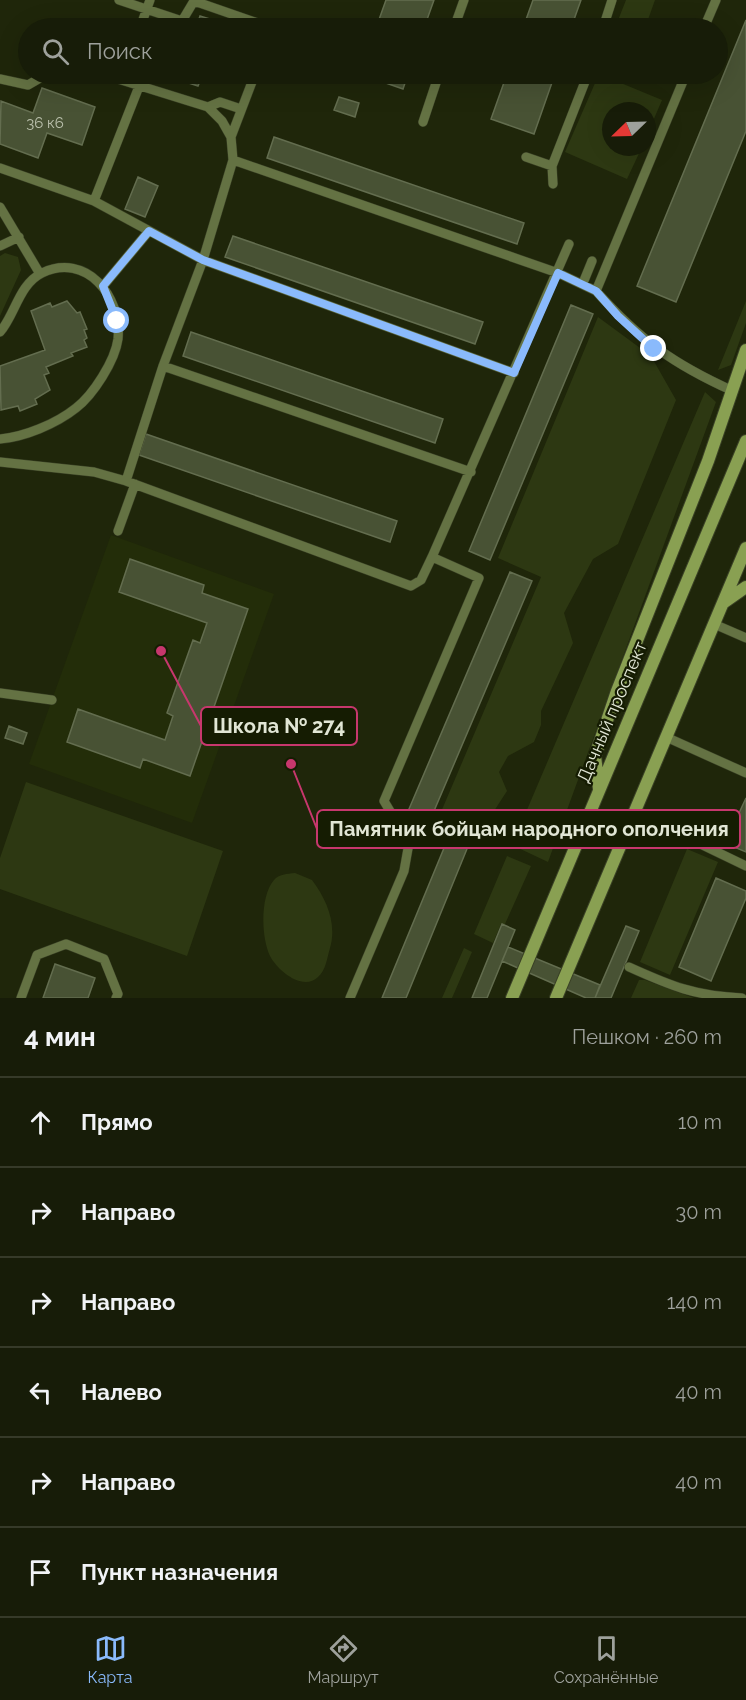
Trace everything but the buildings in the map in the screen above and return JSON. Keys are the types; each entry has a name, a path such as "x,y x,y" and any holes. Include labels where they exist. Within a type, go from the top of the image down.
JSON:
{"main road":[{"path":"599,790 595,756 617,691 686,521 746,350"},
{"name":"Дачный проспект","path":"512,998 746,441"},
{"path":"556,998 746,548"},
{"path":"722,604 746,587"}],"lane":[{"path":"119,0 172,18"},
{"path":"143,18 150,0"},
{"path":"458,18 464,0"},
{"path":"606,18 612,0"},
{"path":"708,18 716,0"},
{"path":"184,18 194,1 243,18"},
{"path":"0,80 18,83"},
{"path":"94,201 140,84 208,107 222,121 231,137 233,160 203,260 163,366 118,531"},
{"path":"231,137 251,84"},
{"path":"423,122 436,84"},
{"path":"553,184 552,166 584,84"},
{"path":"596,291 682,84"},
{"path":"208,107 220,102 242,109"},
{"path":"526,157 552,166"},
{"path":"233,160 583,283 596,291 618,316 654,349 733,391"},
{"path":"0,168 94,201 203,260 514,373"},
{"path":"0,207 40,274"},
{"path":"103,286 149,231"},
{"path":"0,246 19,237"},
{"path":"0,462 94,472 130,482 411,586 421,580 432,557 569,244"},
{"path":"583,283 592,261"},
{"path":"0,332 22,293 40,274 57,268 75,268 89,273 103,286 117,321 118,340 111,359 97,382 76,408 27,433 0,439"},
{"path":"163,366 471,472"},
{"path":"350,998 404,871 409,843 384,801 479,578 432,557"},
{"path":"714,624 746,638"},
{"path":"0,693 52,700"},
{"path":"666,737 746,773"},
{"path":"634,812 746,866"},
{"path":"21,998 37,955 66,944 104,959 118,994 116,998"},
{"path":"629,968 680,989 711,998 742,998 746,988"}],"shaded area":[{"path":"626,0 655,0 649,18 619,18"},
{"path":"595,84 623,84 662,100 656,114 656,102 602,102 602,156 638,156 627,179 565,152"},
{"path":"5,253 18,257 21,270 0,316 0,256"},
{"path":"746,301 746,323 731,365 718,370"},
{"path":"598,317 651,356 676,400 618,544 593,559 564,613 573,643 541,711 541,725 534,742 508,756 499,772 507,791 494,811 492,827 485,840 438,819 541,577 498,558"},
{"path":"705,392 716,402 548,862 512,845"},
{"path":"111,535 274,594 192,823 29,764"},
{"path":"26,782 223,851 187,956 0,889 0,858"},
{"path":"687,849 718,862 670,975 640,962"},
{"path":"507,856 531,866 505,924 501,924 493,943 474,934"},
{"path":"295,873 312,880 326,904 332,930 332,939 323,971 312,981 305,982 298,981 284,973 273,962 267,948 264,928 264,906 269,887 278,877"},
{"path":"464,948 472,952 452,998 442,998"},
{"path":"639,980 645,980 694,998 631,998"}],"place":[{"name":"Школа № 274","path":"161,651"},
{"name":"Памятник бойцам народного ополчения","path":"291,764"}],"route":[{"path":"117,321 103,286 149,231 203,260 514,373 558,273 596,291 618,316 654,349"}]}
